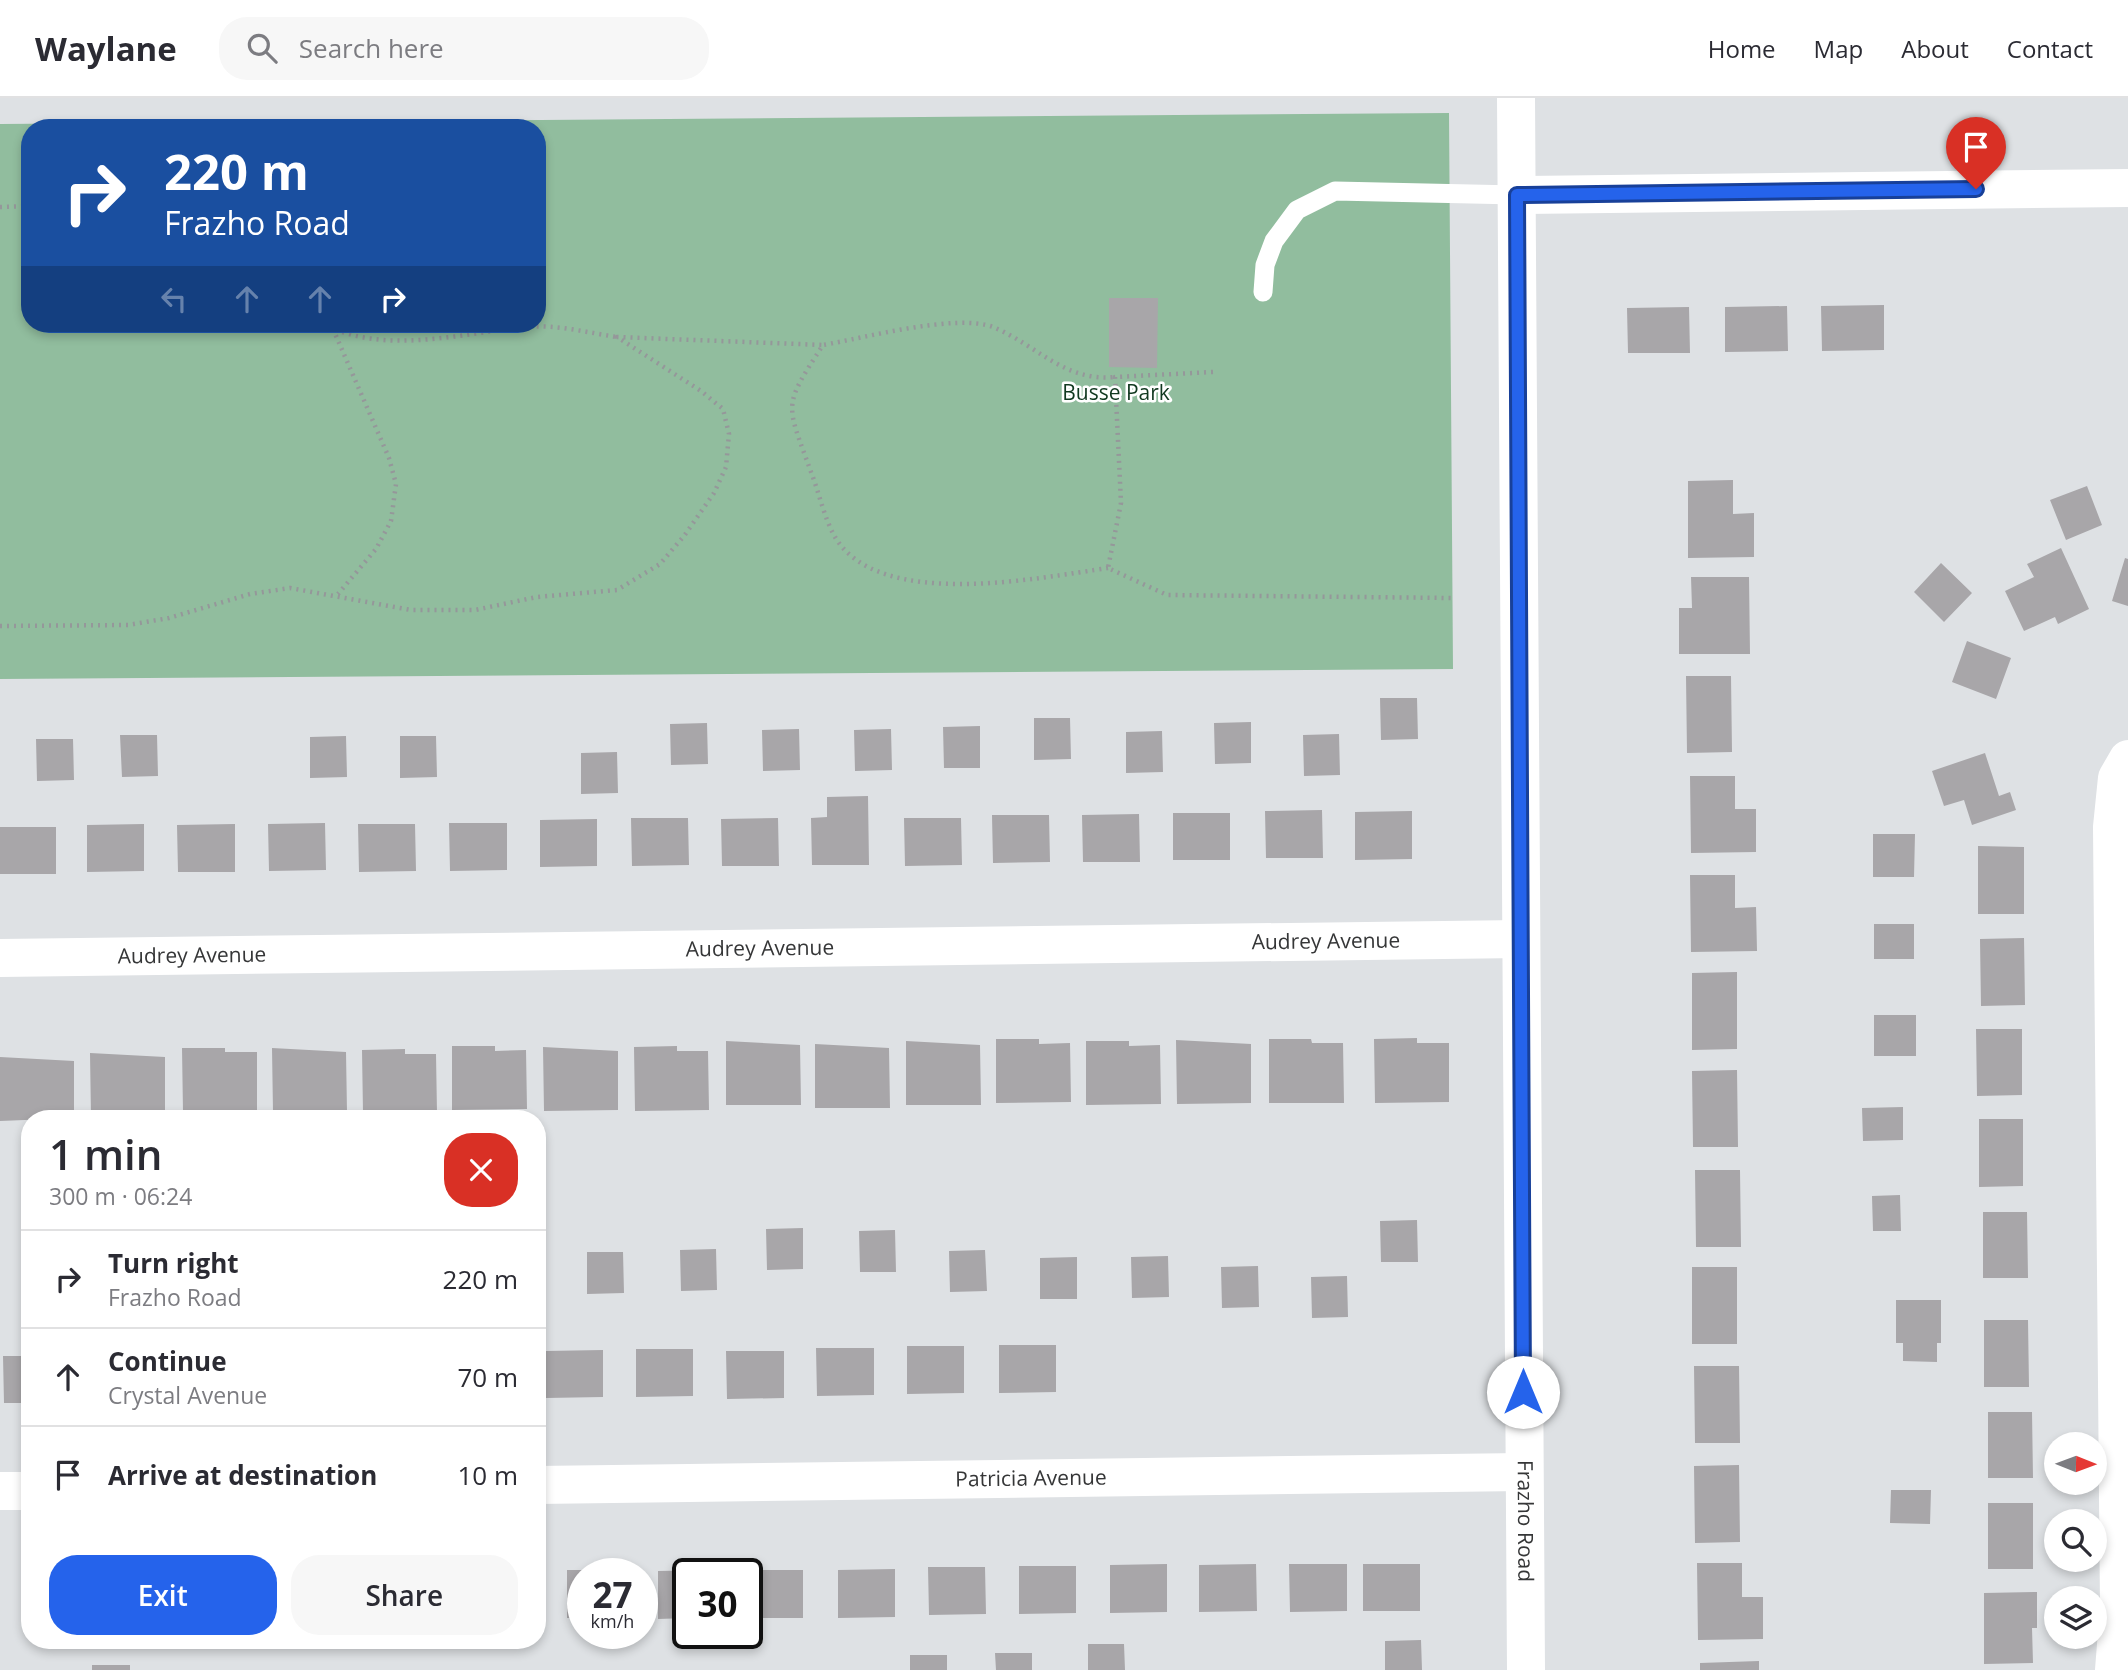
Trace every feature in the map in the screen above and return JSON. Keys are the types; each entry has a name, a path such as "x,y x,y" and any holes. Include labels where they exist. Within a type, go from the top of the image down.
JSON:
{"street":[{"name":"Frazho Road","path":"1516,98 1523,1472 1527,1670"},
{"path":"1517,195 2128,188"},
{"path":"2114,1670 2119,1607 2122,1260 2112,827 2117,778 2128,759"},
{"name":"Audrey Avenue","path":"0,958 1521,939"},
{"name":"Patricia Avenue","path":"546,1485 1523,1472"},
{"path":"0,1491 21,1491"}],"lane":[{"path":"1263,292 1265,265 1274,241 1297,210 1335,191 1517,195"}],"path":[{"path":"0,207 21,206"},
{"path":"546,328 618,337 822,345 964,321 993,327 1071,372 1094,379 1213,372"},
{"path":"335,333 389,458 396,484 391,521 376,548 338,594"},
{"path":"344,333 390,342 469,333"},
{"path":"0,626 128,625 169,618 250,594 290,588 338,594 411,610 475,610 537,597 617,590 660,564 684,536 714,493 726,467 729,434 723,409 701,391 618,337"},
{"path":"822,345 793,391 790,414 835,538 868,568 929,584 1009,582 1108,568 1167,595 1453,597"},
{"path":"1108,568 1121,503 1115,377"}],"green space":[{"name":"Busse Park","path":"1449,113 1453,669 0,679 0,124 21,124 21,333 546,333 546,120"}],"building":[{"path":"1109,298 1158,298 1157,368 1109,367"},
{"path":"1884,305 1884,350 1822,351 1821,306"},
{"path":"1787,306 1788,351 1725,352 1725,307"},
{"path":"1689,307 1690,353 1628,353 1627,308"},
{"path":"1733,480 1733,514 1754,513 1754,557 1688,558 1688,481"},
{"path":"2087,486 2102,525 2066,540 2050,500"},
{"path":"2061,548 2089,609 2058,624 2055,617 2024,631 2005,591 2034,577 2027,564"},
{"path":"2125,558 2128,559 2128,606 2112,601"},
{"path":"1941,563 1972,593 1944,622 1914,592"},
{"path":"1691,577 1749,577 1750,654 1679,654 1679,608 1692,608"},
{"path":"1967,641 2011,658 1996,699 1952,682"},
{"path":"1686,676 1731,676 1732,752 1687,753"},
{"path":"1380,698 1417,698 1418,739 1381,740"},
{"path":"1034,718 1070,718 1071,759 1034,760"},
{"path":"1251,722 1251,763 1215,764 1214,723"},
{"path":"707,723 708,764 671,765 670,724"},
{"path":"980,726 980,768 944,768 943,727"},
{"path":"799,729 800,770 763,771 762,730"},
{"path":"891,729 892,770 855,771 854,730"},
{"path":"1162,731 1163,772 1126,773 1126,732"},
{"path":"1339,734 1340,775 1304,776 1303,735"},
{"path":"120,735 157,735 158,776 122,777"},
{"path":"346,736 347,777 310,778 310,737"},
{"path":"400,736 436,736 437,777 400,778"},
{"path":"36,739 73,739 74,780 37,781"},
{"path":"617,752 618,793 581,794 581,753"},
{"path":"1985,753 1999,796 2010,792 2016,810 1972,825 1964,800 1944,806 1932,771"},
{"path":"1690,776 1735,776 1735,809 1756,809 1756,852 1691,853"},
{"path":"868,796 869,865 812,865 811,818 827,817 827,797"},
{"path":"1322,810 1323,858 1266,858 1265,811"},
{"path":"1412,811 1412,859 1355,860 1355,812"},
{"path":"1173,813 1230,813 1230,860 1173,860"},
{"path":"1139,814 1140,862 1083,862 1082,815"},
{"path":"992,815 1049,815 1050,862 993,863"},
{"path":"631,818 688,818 689,865 632,866"},
{"path":"778,818 779,866 722,866 721,819"},
{"path":"904,818 961,818 962,865 905,866"},
{"path":"597,819 597,866 540,867 540,820"},
{"path":"325,823 326,870 269,871 268,824"},
{"path":"449,823 507,823 507,870 450,871"},
{"path":"144,824 144,871 87,872 87,825"},
{"path":"235,824 235,872 178,872 177,825"},
{"path":"358,824 415,824 416,871 359,872"},
{"path":"0,827 56,827 56,874 0,874"},
{"path":"1873,834 1915,834 1914,877 1873,877"},
{"path":"1978,846 2024,847 2024,914 1978,914"},
{"path":"1690,875 1735,875 1735,908 1756,907 1757,951 1691,952"},
{"path":"1874,924 1914,924 1914,959 1874,959"},
{"path":"2024,938 2025,1005 1981,1006 1980,939"},
{"path":"1737,972 1737,1049 1692,1050 1692,973"},
{"path":"1874,1015 1916,1015 1916,1056 1874,1056"},
{"path":"1976,1029 2022,1029 2022,1095 1977,1096"},
{"path":"1417,1038 1417,1043 1449,1043 1449,1102 1375,1103 1374,1039"},
{"path":"996,1039 1039,1039 1039,1044 1070,1043 1071,1102 996,1103"},
{"path":"1269,1039 1311,1039 1312,1043 1343,1043 1344,1103 1269,1103"},
{"path":"1176,1040 1251,1044 1251,1103 1177,1104"},
{"path":"726,1041 800,1045 801,1105 726,1105"},
{"path":"906,1041 980,1045 981,1105 906,1105"},
{"path":"1086,1041 1129,1041 1129,1046 1160,1045 1161,1104 1086,1105"},
{"path":"815,1044 889,1048 890,1108 815,1108"},
{"path":"452,1046 495,1046 495,1051 526,1050 527,1109 452,1110"},
{"path":"677,1046 677,1051 708,1051 709,1110 635,1111 634,1047"},
{"path":"543,1047 618,1051 618,1110 544,1110"},
{"path":"182,1048 225,1048 225,1052 257,1052 257,1110 183,1110"},
{"path":"272,1048 346,1052 347,1110 273,1110"},
{"path":"405,1049 405,1054 436,1054 437,1110 363,1110 362,1050"},
{"path":"90,1053 165,1057 165,1110 91,1110"},
{"path":"0,1057 74,1061 74,1110 21,1110 21,1120 0,1121"},
{"path":"1737,1070 1738,1147 1693,1147 1692,1071"},
{"path":"1903,1107 1903,1140 1863,1141 1862,1108"},
{"path":"1979,1119 2023,1119 2023,1186 1979,1187"},
{"path":"1695,1170 1740,1170 1741,1247 1696,1247"},
{"path":"1900,1195 1901,1231 1873,1231 1872,1196"},
{"path":"1983,1212 2027,1212 2028,1278 1983,1278"},
{"path":"1417,1220 1418,1262 1381,1262 1380,1221"},
{"path":"803,1228 803,1269 767,1270 766,1229"},
{"path":"895,1230 896,1272 860,1272 859,1231"},
{"path":"716,1249 717,1290 681,1291 680,1250"},
{"path":"985,1250 987,1291 950,1292 949,1251"},
{"path":"587,1252 623,1252 624,1293 587,1294"},
{"path":"1168,1256 1169,1297 1132,1298 1131,1257"},
{"path":"1077,1257 1077,1299 1040,1299 1040,1258"},
{"path":"1258,1266 1259,1307 1222,1308 1221,1267"},
{"path":"1692,1267 1737,1267 1737,1344 1692,1344"},
{"path":"1347,1276 1348,1317 1312,1318 1311,1277"},
{"path":"1896,1300 1941,1300 1941,1343 1937,1343 1937,1362 1903,1361 1903,1343 1896,1343"},
{"path":"1984,1320 2028,1320 2029,1387 1984,1387"},
{"path":"999,1345 1056,1345 1056,1392 999,1393"},
{"path":"907,1346 964,1346 964,1393 907,1394"},
{"path":"816,1348 874,1348 874,1395 817,1396"},
{"path":"636,1349 693,1349 693,1396 636,1397"},
{"path":"603,1350 603,1397 546,1398 546,1351"},
{"path":"726,1351 784,1351 784,1398 727,1399"},
{"path":"3,1356 21,1356 21,1403 4,1403"},
{"path":"1694,1366 1739,1366 1740,1443 1695,1443"},
{"path":"1988,1412 2032,1412 2033,1478 1988,1478"},
{"path":"1739,1465 1740,1542 1695,1543 1694,1466"},
{"path":"1891,1490 1931,1490 1930,1524 1890,1523"},
{"path":"1988,1503 2033,1503 2033,1569 1988,1569"},
{"path":"1697,1563 1742,1563 1742,1597 1763,1597 1763,1639 1698,1640"},
{"path":"1167,1564 1167,1612 1110,1613 1110,1565"},
{"path":"1256,1564 1257,1611 1199,1612 1199,1565"},
{"path":"1289,1564 1347,1564 1347,1611 1290,1612"},
{"path":"1363,1564 1420,1564 1420,1611 1363,1611"},
{"path":"1019,1566 1076,1566 1076,1613 1019,1614"},
{"path":"928,1567 985,1567 986,1614 929,1615"},
{"path":"895,1569 895,1617 838,1618 838,1570"},
{"path":"763,1570 803,1570 803,1618 763,1618"},
{"path":"658,1571 672,1571 672,1619 658,1619"},
{"path":"2037,1592 2037,1628 2032,1628 2033,1663 1984,1664 1984,1593"},
{"path":"1421,1640 1422,1670 1385,1670 1385,1641"},
{"path":"1088,1644 1124,1644 1125,1670 1088,1670"},
{"path":"995,1653 1032,1653 1032,1670 996,1670"},
{"path":"910,1655 947,1655 947,1670 910,1670"},
{"path":"1759,1661 1759,1670 1700,1670 1700,1663"},
{"path":"92,1665 130,1665 130,1670 92,1670"}],"route":[{"path":"1523,1392 1517,195 1976,189"}]}
